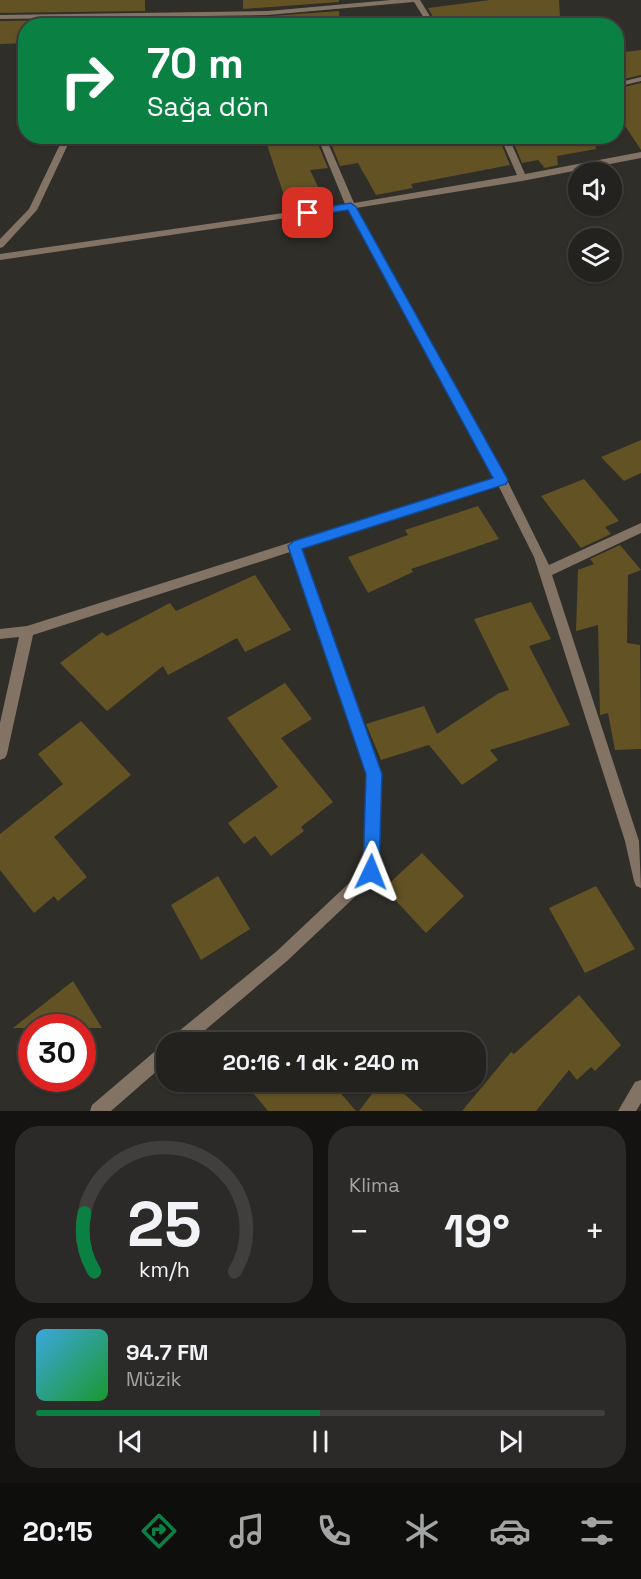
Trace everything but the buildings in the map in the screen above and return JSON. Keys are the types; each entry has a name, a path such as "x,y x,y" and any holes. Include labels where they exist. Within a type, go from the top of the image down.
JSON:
{"street":[{"path":"0,17 269,16 416,0 428,18"},
{"path":"624,83 641,79"},
{"path":"0,245 33,210 65,144"},
{"path":"324,144 351,207 501,480 540,557 632,841 641,881"},
{"path":"507,144 522,178"},
{"path":"0,257 157,237 351,207 641,155"},
{"path":"0,634 27,631 501,480"},
{"path":"546,573 641,528"},
{"path":"191,1032 282,956 371,872 374,774 294,546"},
{"path":"0,754 27,631"},
{"path":"98,1111 156,1062"},
{"path":"626,1111 641,1088"}],"route":[{"path":"308,213 351,207 501,480 294,546 374,774 371,872"}]}
